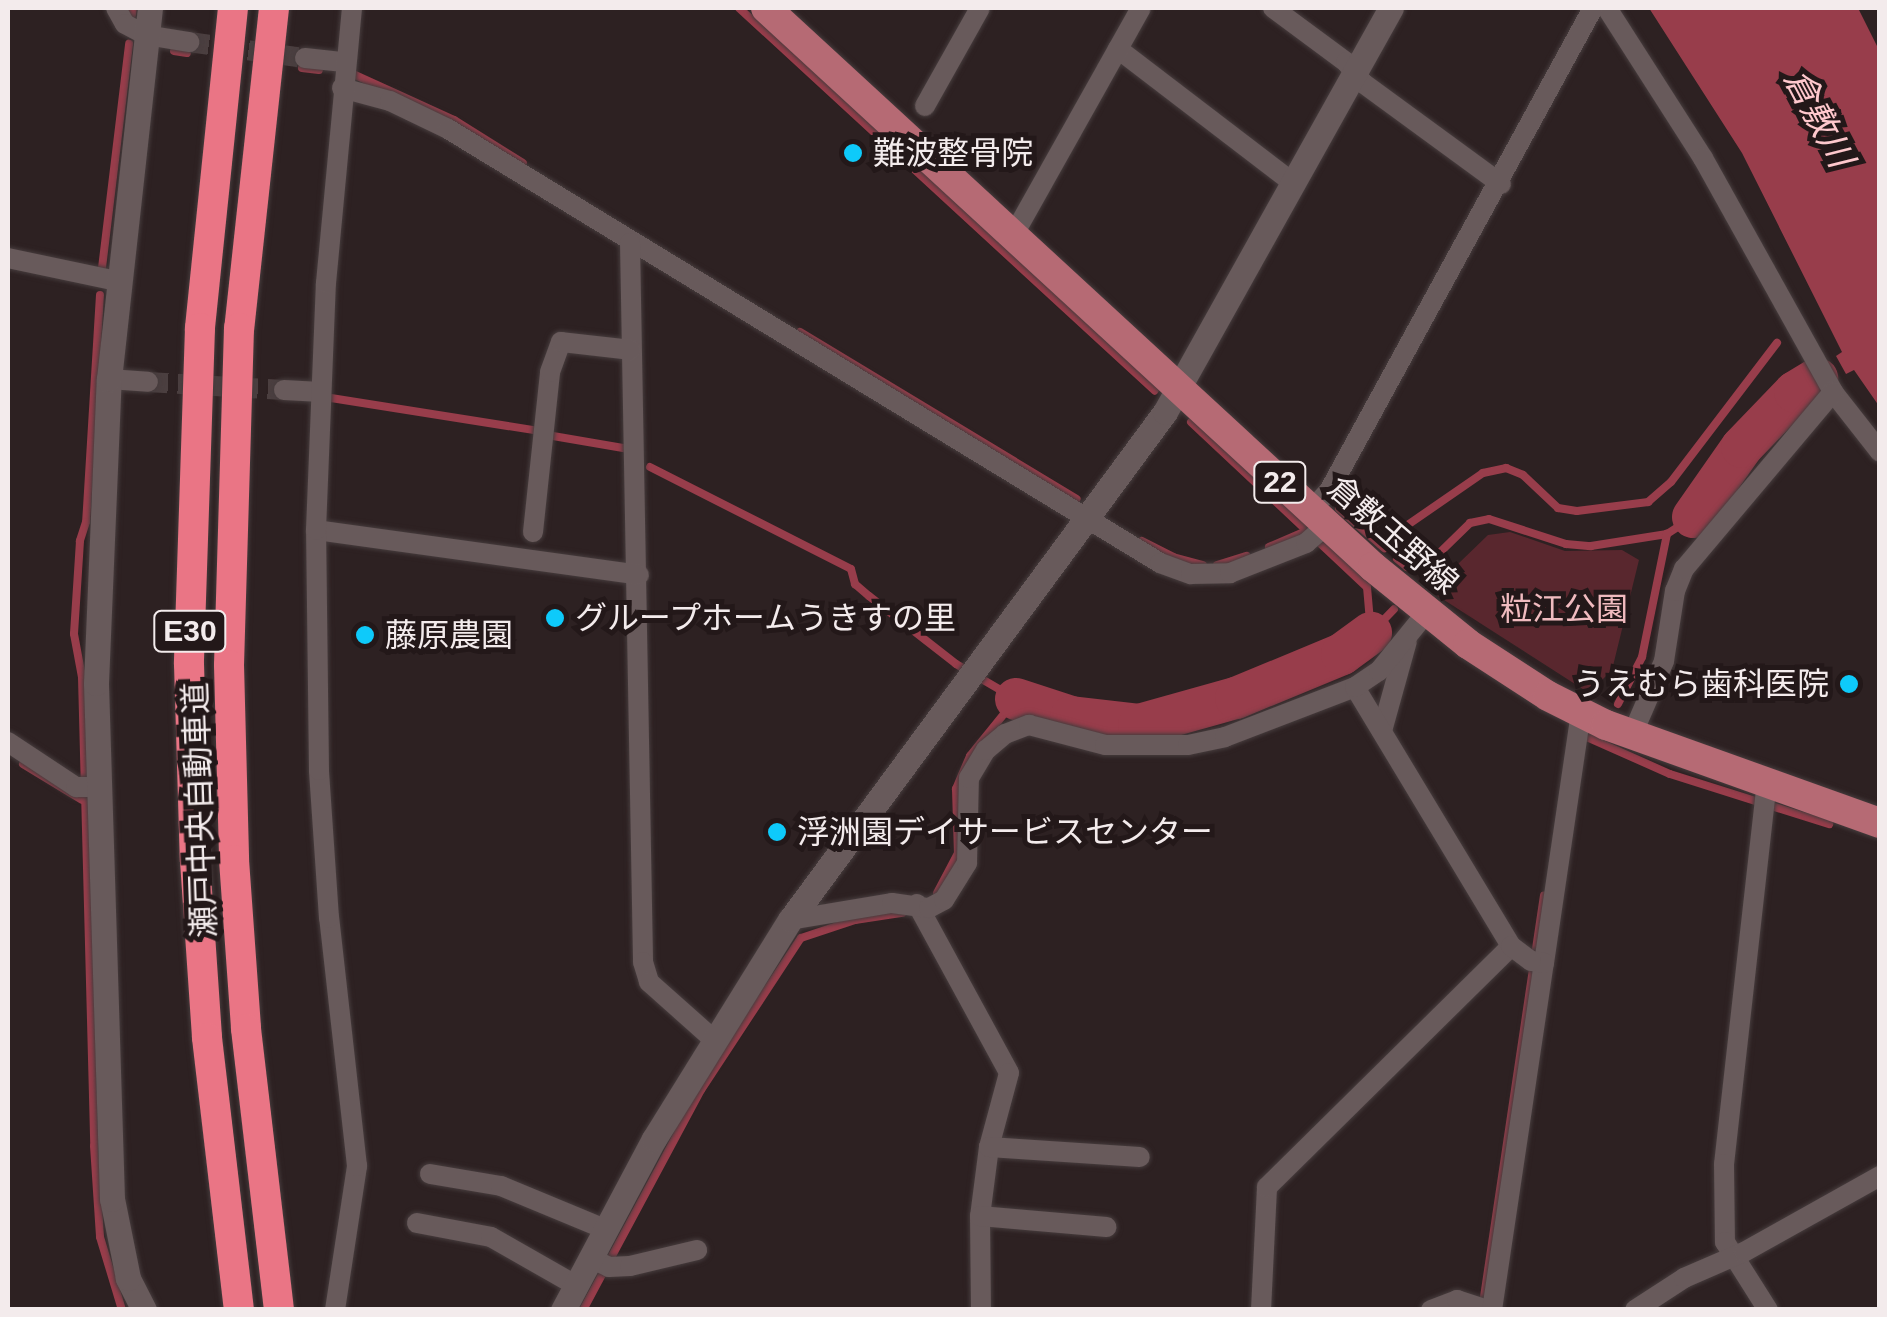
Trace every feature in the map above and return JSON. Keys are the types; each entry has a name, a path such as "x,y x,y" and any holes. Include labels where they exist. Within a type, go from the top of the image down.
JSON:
{"highway":[{"name":"瀬戸中央自動車道","path":"233,8 200,328 190,664 202,979 239,1310"},
{"name":"瀬戸中央自動車道","path":"274,8 239,328 229,665 235,879 269,1250 279,1310"}],"main road":[{"name":"倉敷玉野線","path":"766,8 1179,386 1315,528 1418,623 1516,677 1579,727 1632,735 1765,795 1841,806 1880,823"}],"street":[{"path":"116,8 126,24 146,35 190,42"},
{"path":"144,1310 128,1278 112,1199 88,787 108,379 150,8"},
{"path":"335,1310 357,1166 328,918 319,770 316,530 321,392 344,62 352,8"},
{"path":"925,106 980,8"},
{"path":"1013,236 1141,8"},
{"path":"1273,8 1501,184"},
{"path":"600,1263 605,1229 714,1040 790,920 1088,519 1179,386 1391,8"},
{"path":"342,88 390,101 448,130 1160,563 1192,574 1230,573 1315,528 1329,491 1501,184 1593,8"},
{"path":"1607,8 1703,158 1833,392 1880,452"},
{"path":"1118,49 1293,182"},
{"path":"305,58 344,62"},
{"path":"630,242 643,962 649,982 714,1040"},
{"path":"8,258 117,282"},
{"path":"533,532 550,372 561,342 632,350"},
{"path":"108,379 148,382"},
{"path":"284,390 321,392"},
{"path":"1632,735 1664,661 1675,591 1684,569 1833,392"},
{"path":"316,530 639,575"},
{"path":"790,920 864,906 917,904 929,908 960,881 967,863 969,778 986,750 1004,734 1029,725 1104,745 1188,745 1225,737 1356,687 1379,670 1418,623"},
{"path":"1385,724 1418,623"},
{"path":"1356,687 1385,724 1511,946 1538,962"},
{"path":"1431,1310 1457,1300 1490,1310 1538,962 1579,727"},
{"path":"8,742 88,787"},
{"path":"1765,795 1726,1144 1725,1242 1768,1310"},
{"path":"1841,806 1880,813"},
{"path":"917,904 1009,1073 989,1148 980,1216 981,1310"},
{"path":"1261,1310 1267,1187 1511,946"},
{"path":"989,1148 1140,1157"},
{"path":"430,1174 500,1186 605,1229"},
{"path":"1635,1310 1684,1278 1735,1256 1880,1176"},
{"path":"980,1216 1108,1227"},
{"path":"418,1223 491,1237 575,1285"},
{"path":"562,1310 575,1285 600,1263 697,1250"}],"green space":[{"name":"粒江公園","path":"1510,532 1565,551 1622,550 1639,560 1612,670 1589,693 1430,591 1488,535"}],"water":[{"name":"倉敷川","path":"1649,8 1858,8 1879,50 1879,406 1854,370 1846,374 1836,356 1842,352 1742,153"}],"waterway":[{"path":"132,15 133,8"},
{"path":"739,8 1155,391"},
{"path":"102,268 129,44"},
{"path":"174,51 187,53"},
{"path":"302,68 319,70"},
{"path":"355,75 454,120 523,163"},
{"path":"100,295 86,522 80,541 74,634 82,677 94,1146 100,1237 122,1310"},
{"path":"800,332 1077,499"},
{"path":"1380,544 1483,473 1506,468 1523,475 1558,508 1577,511 1648,502 1671,482 1777,343"},
{"path":"1693,517 1742,447 1795,392 1817,379"},
{"path":"331,398 532,430"},
{"path":"1191,422 1367,587 1371,633"},
{"path":"553,436 629,449"},
{"path":"650,467 851,569 855,584 869,596 956,664 1016,699 970,756 956,789 958,853 937,893"},
{"path":"1339,509 1384,548"},
{"path":"1397,559 1407,567 1427,565 1470,523 1489,519 1566,544 1591,546 1667,534 1693,517"},
{"path":"1269,547 1306,531"},
{"path":"1618,704 1642,657 1667,534"},
{"path":"1142,541 1173,557 1203,565"},
{"path":"1217,565 1247,556"},
{"path":"1371,633 1394,609"},
{"path":"1016,699 1071,717 1139,725 1236,698 1342,654 1371,633"},
{"path":"1342,654 1350,669"},
{"path":"1580,734 1670,774 1829,824"},
{"path":"23,764 82,800"},
{"path":"1484,1297 1544,895"},
{"path":"583,1310 701,1090 801,938 855,920 902,913"}],"tunnel":[{"path":"189,42 305,58"},
{"path":"148,382 284,390"}],"place":[{"name":"難波整骨院","path":"853,153"},
{"name":"グループホームうきすの里","path":"555,618"},
{"name":"藤原農園","path":"365,635"},
{"name":"うえむら歯科医院","path":"1849,684"},
{"name":"浮洲園デイサービスセンター","path":"777,832"}]}
